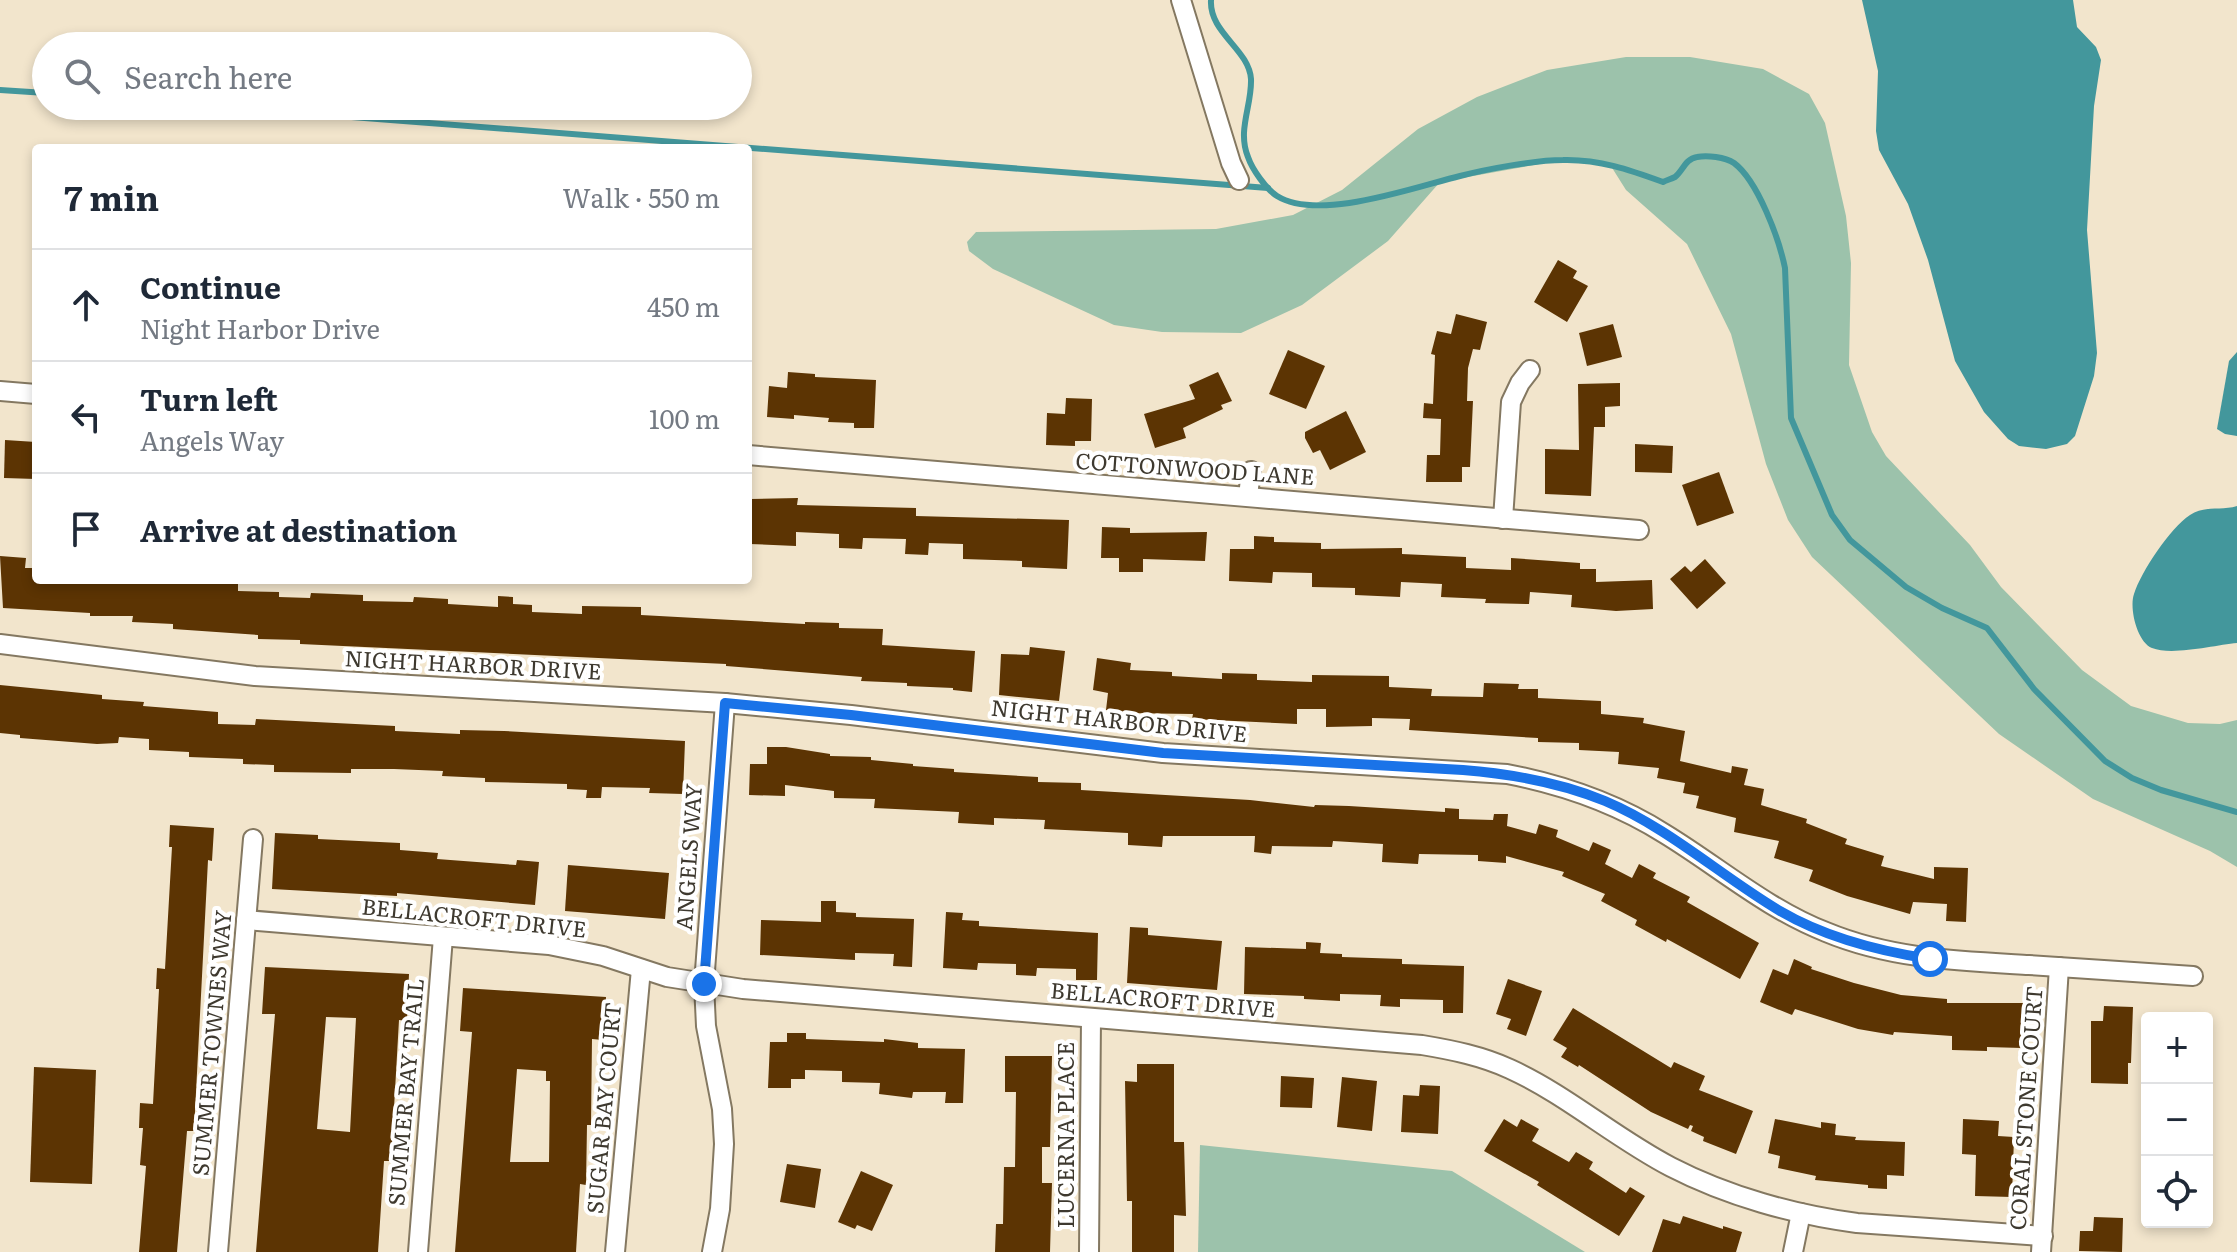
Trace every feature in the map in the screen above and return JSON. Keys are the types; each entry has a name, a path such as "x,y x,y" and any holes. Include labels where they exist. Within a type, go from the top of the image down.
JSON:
{"street":[{"path":"1181,0 1231,163 1239,180"},
{"path":"1503,519 1511,402 1530,370"},
{"path":"0,391 32,394"},
{"name":"COTTONWOOD LANE","path":"752,455 1639,530"},
{"path":"1248,496 1251,471"},
{"name":"NIGHT HARBOR DRIVE","path":"0,644 255,676 725,703 1163,753 1507,774 1541,780 1605,801 1637,817 1783,912 1845,939 1886,952 1930,959 2193,976"},
{"name":"ANGELS WAY","path":"712,1252 720,1209 724,1144 722,1109 706,1026 704,984 725,703"},
{"name":"SUMMER TOWNES WAY","path":"218,1252 253,839"},
{"name":"BELLACROFT DRIVE","path":"246,920 563,948 704,984 1422,1045 1457,1051 1487,1060 1530,1080 1671,1167 1720,1187 1827,1219 2042,1244"},
{"name":"SUMMER BAY TRAIL","path":"418,1252 443,937"},
{"name":"CORAL STONE COURT","path":"2042,1244 2059,967"},
{"name":"SUGAR BAY COURT","path":"615,1252 641,969"},
{"name":"LUCERNA PLACE","path":"1089,1252 1091,1018"},
{"path":"1793,1252 1801,1213"}],"green space":[{"path":"1626,57 1690,57 1763,69 1809,94 1825,123 1846,216 1851,263 1849,365 1872,432 1886,456 1970,545 2001,587 2082,670 2131,706 2188,723 2220,724 2237,720 2237,867 2210,851 2093,799 1999,734 1812,557 1788,520 1766,464 1731,334 1687,244 1626,190 1609,163 1562,160 1440,182 1388,241 1302,305 1241,333 1162,332 1114,325 993,269 969,251 967,242 976,232 1216,229 1293,215 1342,190 1418,129 1477,97 1547,70"},
{"path":"1200,1145 1452,1171 1585,1252 1198,1252"}],"water":[{"path":"1862,0 2073,0 2077,27 2096,47 2101,60 2094,106 2087,230 2097,353 2094,376 2075,436 2067,444 2046,449 2019,446 2008,439 1984,412 1955,361 1928,260 1908,204 1879,150 1876,131 1878,71"},
{"path":"2237,352 2237,436 2217,429 2229,361"},
{"path":"2237,506 2237,643 2182,650 2160,650 2147,645 2138,632 2133,600 2150,563 2165,540 2190,515 2201,510"}],"building":[{"path":"1558,260 1577,271 1573,278 1588,286 1567,322 1534,302"},
{"path":"1456,314 1487,322 1480,350 1473,349 1468,368 1467,401 1473,401 1470,467 1462,467 1462,482 1426,482 1427,455 1440,455 1441,419 1423,418 1424,403 1433,404 1435,355 1431,354 1437,331 1451,334"},
{"path":"1613,324 1622,357 1587,366 1579,333"},
{"path":"1288,350 1325,366 1306,409 1269,394"},
{"path":"788,372 815,374 815,377 876,380 874,428 854,428 854,423 828,422 829,418 794,415 794,419 767,417 769,386 787,388"},
{"path":"1218,372 1232,401 1221,405 1223,409 1183,428 1186,438 1155,448 1144,414 1195,399 1189,385"},
{"path":"1620,383 1620,406 1605,407 1605,427 1594,427 1591,496 1545,494 1545,449 1579,450 1578,384"},
{"path":"1066,398 1092,399 1091,441 1075,441 1075,446 1046,445 1047,413 1065,414"},
{"path":"1346,411 1366,452 1330,470 1320,450 1313,453 1305,432"},
{"path":"5,440 32,442 32,479 4,478"},
{"path":"1635,444 1673,446 1672,473 1635,472"},
{"path":"1719,472 1734,513 1697,526 1682,485"},
{"path":"798,498 797,505 916,508 916,516 1069,520 1067,569 1022,567 1022,561 963,559 963,544 929,543 928,555 905,554 906,539 863,538 862,549 839,548 839,534 796,532 796,546 752,544 752,499"},
{"path":"1102,527 1130,528 1130,533 1207,532 1205,561 1143,559 1143,572 1119,572 1119,558 1101,558"},
{"path":"1254,536 1274,537 1274,542 1321,543 1321,549 1402,548 1402,554 1466,557 1466,568 1511,570 1511,558 1580,563 1580,569 1596,569 1596,582 1652,580 1653,609 1616,611 1571,607 1572,595 1530,592 1529,604 1485,603 1486,599 1441,597 1442,584 1401,582 1400,597 1355,595 1355,588 1312,587 1312,573 1273,572 1272,583 1229,581 1230,549 1254,549"},
{"path":"0,556 26,558 25,568 32,568 32,584 238,584 238,591 279,592 279,597 310,598 311,593 363,595 363,601 413,602 414,597 448,599 448,604 498,607 498,596 513,597 513,604 532,605 532,612 582,614 582,606 641,607 641,615 839,623 839,628 883,629 882,645 975,651 972,692 907,686 907,683 861,681 862,677 726,664 300,644 300,640 258,639 258,635 173,629 173,624 132,622 133,616 90,616 90,613 3,608"},
{"path":"1705,559 1726,583 1697,609 1670,579 1685,566 1691,572"},
{"path":"1030,647 1065,651 1059,701 999,695 1001,654 1029,655"},
{"path":"1097,658 1131,663 1130,670 1172,672 1172,676 1222,679 1222,673 1257,674 1257,680 1312,682 1312,675 1389,676 1389,687 1432,689 1431,696 1483,697 1484,683 1519,684 1518,689 1538,689 1538,698 1601,701 1601,714 1644,718 1643,723 1685,731 1680,761 1731,773 1732,766 1748,769 1744,785 1764,789 1761,805 1807,819 1806,823 1847,839 1845,844 1884,856 1881,866 1934,879 1934,867 1968,868 1966,922 1946,921 1947,904 1913,902 1910,914 1847,896 1809,881 1813,870 1774,858 1779,841 1734,832 1736,818 1696,808 1699,796 1683,793 1685,783 1657,778 1659,768 1618,764 1619,752 1579,750 1579,743 1538,742 1538,738 1409,730 1410,719 1372,718 1372,726 1326,727 1326,709 1297,709 1297,724 1192,719 1193,714 1106,710 1108,693 1093,690"},
{"path":"0,685 102,695 102,699 144,702 143,706 218,712 218,724 255,725 256,719 395,726 395,731 460,734 460,730 504,731 685,741 683,794 649,793 650,788 602,787 601,798 586,798 587,790 567,789 567,784 485,782 485,778 442,776 443,771 351,769 351,773 274,772 274,765 243,764 243,759 189,757 189,752 149,750 149,739 119,737 118,743 97,744 20,738 20,735 0,733"},
{"path":"767,747 786,747 830,756 871,757 871,760 954,769 954,772 1038,777 1038,782 1081,783 1081,790 1314,807 1445,812 1445,808 1459,809 1459,819 1493,820 1494,814 1508,814 1507,826 1536,834 1539,824 1558,830 1556,837 1589,851 1593,842 1611,850 1605,864 1632,878 1639,864 1656,873 1653,878 1690,897 1687,902 1759,943 1740,979 1635,925 1637,920 1601,901 1605,894 1562,876 1564,872 1506,856 1506,863 1478,861 1478,855 1419,854 1418,864 1382,862 1383,844 1333,841 1332,847 1272,846 1271,854 1254,852 1255,836 1163,836 1162,847 1128,845 1128,833 1044,829 1045,820 994,818 994,825 958,823 959,812 874,808 875,799 834,798 834,791 785,785 785,796 749,795 750,764 767,764"},
{"path":"170,825 214,828 212,861 208,860 194,1131 187,1131 177,1252 139,1252 146,1166 140,1165 143,1128 139,1128 140,1103 153,1104 159,989 156,989 157,968 165,969 172,847 169,847"},
{"path":"275,833 318,835 318,839 400,843 400,850 438,853 437,859 516,865 517,860 539,862 535,905 397,893 397,896 272,889"},
{"path":"568,865 669,873 665,919 565,911"},
{"path":"821,901 836,901 836,912 856,913 856,917 914,919 912,967 893,966 894,954 855,953 855,960 760,955 761,920 821,922"},
{"path":"946,912 963,913 962,920 979,921 979,926 1098,933 1097,980 1076,980 1076,969 1037,968 1036,976 1016,975 1016,964 978,963 977,970 943,968"},
{"path":"1130,927 1148,928 1148,935 1222,941 1217,990 1127,983"},
{"path":"1306,942 1321,943 1320,953 1342,954 1342,957 1402,959 1402,964 1464,966 1463,1013 1443,1013 1443,1000 1400,999 1400,1007 1380,1006 1381,995 1340,994 1340,1001 1244,994 1245,947 1306,949"},
{"path":"1794,959 1811,969 1901,995 1947,999 1947,1003 2023,1003 2022,1048 1952,1050 1952,1036 1894,1032 1893,1035 1858,1029 1795,1009 1792,1015 1760,1002 1773,969 1788,975"},
{"path":"265,967 409,974 407,1021 399,1020 391,1161 384,1161 378,1252 256,1252 275,1014 262,1014","holes":["326,1017 356,1018 350,1132 317,1129"]},
{"path":"1508,979 1542,991 1526,1036 1507,1029 1511,1019 1496,1014"},
{"path":"463,988 606,997 603,1040 592,1039 591,1125 587,1125 586,1185 580,1184 576,1252 455,1252 472,1032 460,1031","holes":["517,1069 546,1071 546,1081 550,1081 549,1162 510,1162"]},
{"path":"2104,1006 2133,1007 2128,1084 2091,1083 2091,1021 2103,1021"},
{"path":"1573,1008 1671,1068 1674,1062 1705,1076 1699,1090 1753,1111 1736,1154 1703,1141 1704,1137 1691,1131 1693,1126 1690,1125 1688,1129 1651,1112 1579,1065 1561,1057 1567,1048 1553,1040"},
{"path":"787,1033 806,1033 806,1039 884,1042 884,1039 918,1043 918,1048 965,1049 963,1103 945,1103 946,1092 913,1092 912,1098 879,1094 880,1083 842,1082 842,1071 805,1070 805,1079 791,1079 791,1088 768,1088 770,1042 787,1042"},
{"path":"1005,1056 1052,1056 1050,1147 1042,1147 1042,1183 1052,1183 1050,1252 995,1252 996,1224 1003,1224 1004,1167 1015,1167 1016,1092 1005,1092"},
{"path":"1137,1064 1174,1064 1174,1142 1184,1142 1186,1216 1174,1215 1174,1252 1132,1252 1132,1201 1127,1201 1125,1081 1137,1082"},
{"path":"34,1067 96,1070 92,1184 30,1182"},
{"path":"1281,1076 1314,1078 1312,1108 1280,1107"},
{"path":"1342,1077 1377,1081 1372,1131 1337,1127"},
{"path":"1420,1085 1440,1086 1438,1134 1401,1132 1403,1095 1419,1096"},
{"path":"1504,1119 1517,1127 1521,1119 1539,1129 1532,1141 1569,1162 1576,1152 1593,1162 1589,1169 1626,1193 1630,1187 1645,1196 1619,1236 1537,1185 1539,1182 1484,1151"},
{"path":"1775,1119 1821,1128 1821,1122 1836,1124 1835,1135 1856,1137 1855,1140 1905,1142 1904,1176 1887,1175 1887,1189 1868,1188 1868,1185 1815,1180 1816,1176 1778,1168 1780,1156 1768,1153"},
{"path":"1963,1119 1999,1121 1998,1136 2014,1137 2012,1197 1975,1196 1976,1155 1962,1154"},
{"path":"787,1164 821,1169 815,1208 780,1202"},
{"path":"861,1171 893,1185 872,1231 857,1225 855,1229 838,1222"},
{"path":"1683,1216 1742,1232 1736,1252 1652,1252 1663,1219 1680,1224"},
{"path":"2094,1217 2123,1218 2122,1252 2079,1251 2080,1231 2093,1231"}],"waterway":[{"path":"1211,0 1216,22 1249,68 1251,89 1244,137 1250,162 1273,193 1295,203 1317,205 1367,200 1471,173 1552,160 1602,163 1663,182 1675,177 1693,158 1716,157 1734,163 1759,196 1773,227 1785,268 1791,418 1832,515 1850,540 1906,587 1942,608 1987,628 2034,689 2105,761 2132,778 2161,790 2237,812"},
{"path":"0,90 32,92"},
{"path":"391,120 700,144"},
{"path":"752,148 1268,188"}],"route":[{"path":"704,984 725,703 1163,753 1463,770 1541,780 1605,801 1637,817 1696,853 1746,890 1824,932 1886,952 1930,959"}]}
